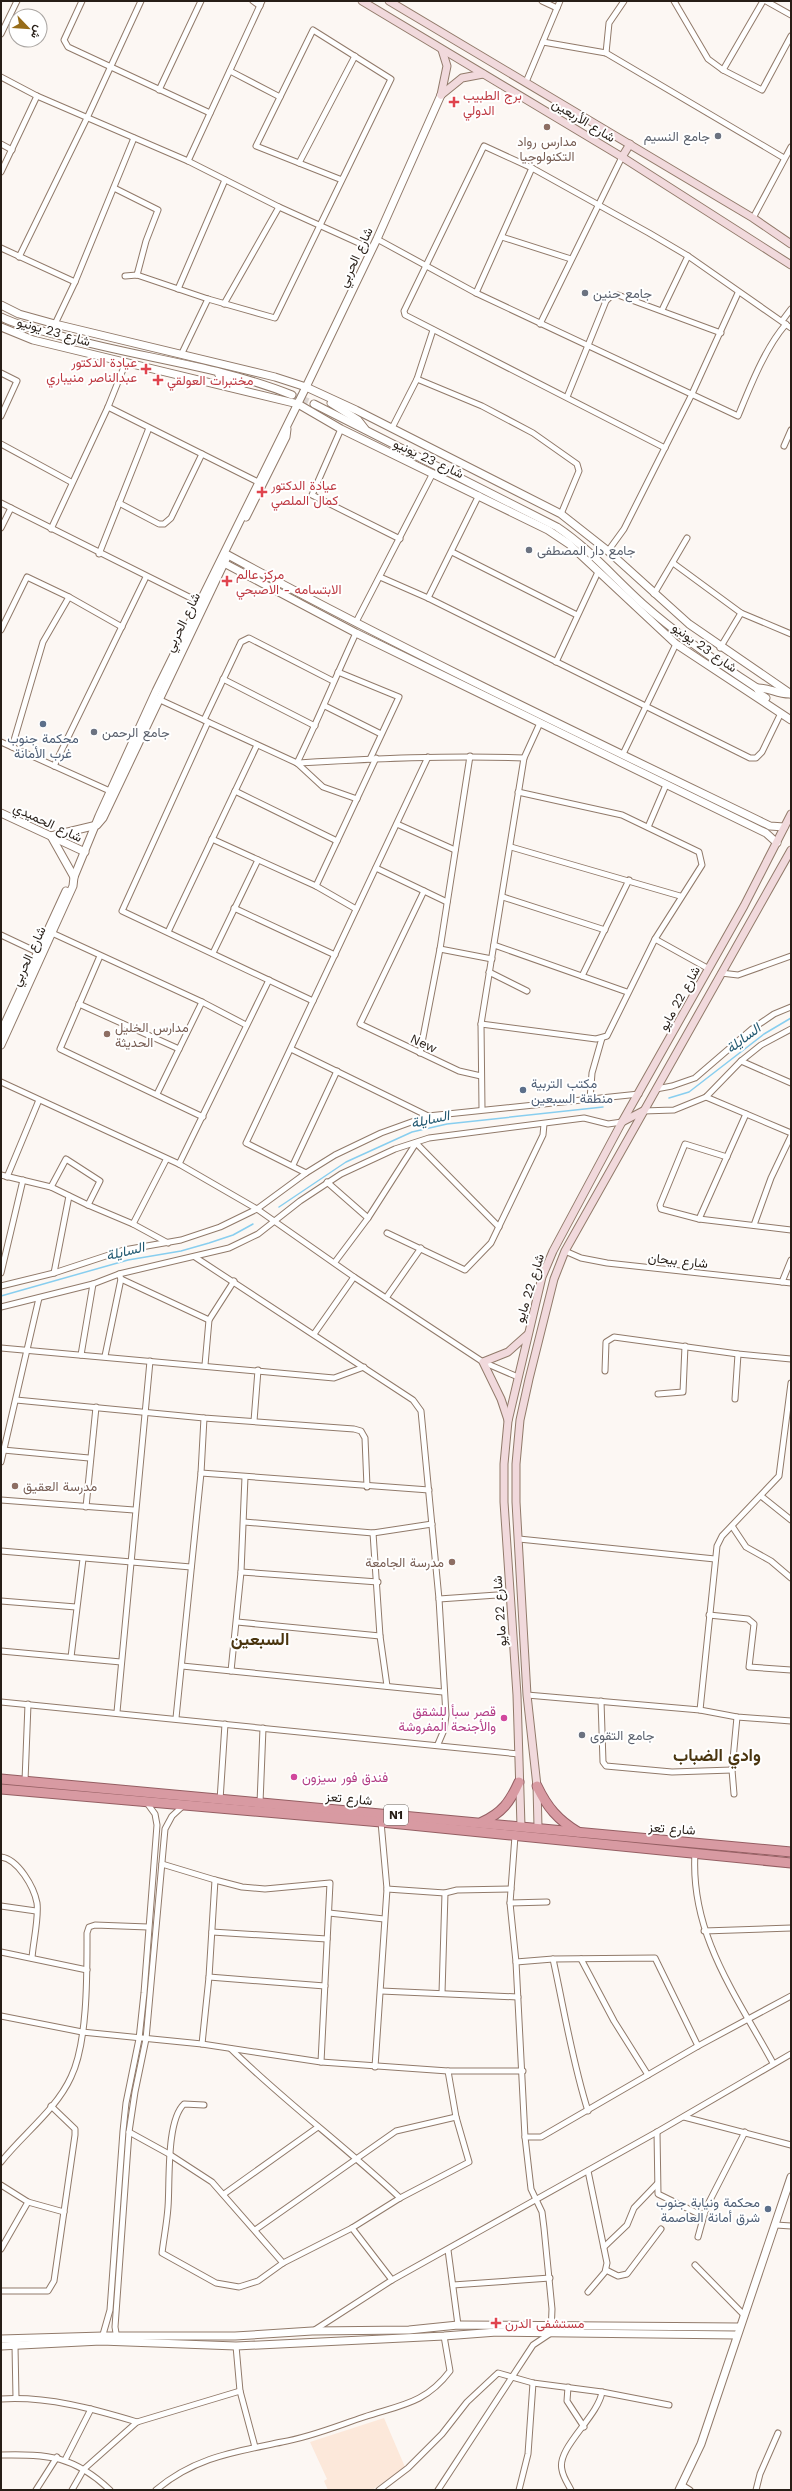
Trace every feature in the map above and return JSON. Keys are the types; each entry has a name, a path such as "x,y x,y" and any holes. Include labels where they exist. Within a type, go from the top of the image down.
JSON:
{"highway":[{"name":"شارع تعز","path":"1,1779 220,1800 538,1827 581,1834 791,1852"},
{"path":"481,1822 502,1811 512,1800 519,1782"},
{"path":"537,1786 544,1800 555,1816 581,1834"},
{"name":"شارع تعز","path":"1,1789 381,1822 791,1863"},
{"path":"709,1854 710,1844"}],"main road":[{"name":"شارع الأربعين","path":"362,1 622,157 791,265"},
{"name":"شارع الأربعين","path":"389,1 753,218 791,244"},
{"path":"441,95 447,66 442,50"},
{"path":"441,95 462,78 484,74"},
{"path":"622,157 630,144"},
{"name":"شارع 22 مايو","path":"521,1826 517,1695 504,1494 508,1420 542,1278 553,1250 622,1122 709,969 791,814"},
{"name":"شارع 22 مايو","path":"538,1827 537,1786 527,1695 518,1539 516,1464 520,1420 554,1279 565,1251 791,850"},
{"path":"639,1094 656,1089"},
{"path":"622,1122 643,1111"},
{"path":"508,1420 501,1399 483,1362 508,1352 528,1335"},
{"path":"518,1377 529,1379"},
{"path":"510,1597 522,1596"},
{"path":"517,1695 527,1695"}],"street":[{"path":"1,34 17,1"},
{"path":"82,1 64,40 68,47 110,68 210,113"},
{"path":"19,257 87,118 141,1"},
{"path":"159,90 201,1"},
{"path":"188,161 261,3 253,1"},
{"path":"542,1 558,8"},
{"path":"526,82 560,1"},
{"path":"606,53 609,23 624,1"},
{"path":"674,1 708,59 723,70 762,90 791,36"},
{"path":"723,70 762,1"},
{"path":"766,1 791,16"},
{"path":"1,19 7,22"},
{"path":"125,276 137,275 208,299 274,318 320,226 391,79 312,30 256,146 342,180"},
{"path":"543,42 606,53 784,158"},
{"path":"299,163 355,56"},
{"path":"230,71 280,97"},
{"path":"1,77 38,96 188,161 279,207 372,249"},
{"name":"شارع الحربي","path":"112,792 286,437 287,429 298,404 377,239 441,95"},
{"path":"1,172 38,96"},
{"path":"55,324 75,282 134,138"},
{"path":"1,144 12,150"},
{"path":"665,448 433,330 404,313 428,266 484,146 532,168 688,256 738,293 791,328"},
{"path":"753,218 791,147"},
{"path":"540,324 622,157"},
{"path":"476,293 532,168"},
{"path":"178,289 225,180"},
{"path":"114,188 158,210 146,241 137,275"},
{"path":"224,304 279,207"},
{"path":"502,237 571,259"},
{"path":"377,239 476,293 692,396 738,416 759,370 791,309"},
{"path":"1,248 75,282"},
{"path":"662,310 688,256"},
{"path":"608,551 624,529 692,396 738,293"},
{"path":"567,397 606,301 611,296 618,295 721,333"},
{"path":"182,353 208,299"},
{"name":"شارع 23 يونيو","path":"1,305 19,314 55,324 275,376 306,387 392,428 561,514 608,551 654,594 720,648 791,694"},
{"path":"1,316 8,321 93,345 212,371 269,386 292,395"},
{"name":"شارع 23 يونيو","path":"1,327 33,340 270,396 298,404 341,429 548,530 569,544 676,644 791,720"},
{"path":"392,428 417,379 433,330"},
{"path":"43,331 52,340 77,347 88,353"},
{"path":"51,529 71,482 108,407 126,362"},
{"path":"212,371 232,369 266,378 275,376"},
{"path":"212,371 228,381 265,391 270,396"},
{"path":"1,373 17,381 2,413"},
{"path":"417,379 482,406 533,433 577,464 579,471 561,514"},
{"path":"325,396 333,404 358,420 366,431"},
{"path":"314,404 532,514 576,540 642,603 682,637 757,688 760,694 780,706 782,713 762,752 756,758 750,758 428,598 380,577"},
{"path":"108,407 258,482"},
{"path":"313,413 323,414 352,429 366,431"},
{"path":"100,554 149,428"},
{"name":"شارع الحربي","path":"1,1032 97,825 103,818 112,792 199,602 281,434 287,429"},
{"path":"341,429 312,496 400,539"},
{"path":"784,446 791,430"},
{"path":"1,444 71,482"},
{"path":"119,503 159,524 164,524 171,518 202,454"},
{"path":"356,622 433,473"},
{"path":"428,598 479,495"},
{"path":"1,503 146,577 199,602"},
{"path":"1,528 11,508"},
{"path":"654,594 687,538"},
{"path":"452,552 577,615"},
{"path":"228,555 311,600 545,716 770,825 784,827"},
{"path":"224,563 356,633 766,833 776,843"},
{"path":"673,563 741,612 791,634"},
{"path":"556,662 598,572"},
{"path":"1,630 27,577 69,597 122,627"},
{"path":"54,766 146,577"},
{"path":"12,747 43,642 69,597"},
{"path":"307,608 311,600"},
{"path":"720,648 741,612"},
{"path":"297,763 325,706 334,681 356,633"},
{"path":"313,1001 122,911 241,642 250,638 334,681"},
{"path":"620,762 645,705 676,644"},
{"path":"400,654 404,646"},
{"path":"338,672 399,697 370,759"},
{"path":"223,680 315,726"},
{"path":"757,688 766,688 782,694 791,694"},
{"path":"158,699 297,763 323,787 357,800"},
{"path":"325,706 381,734"},
{"path":"482,1109 481,1024 489,972 503,897 524,758 540,723 545,716"},
{"path":"1,742 112,792"},
{"path":"168,932 257,744"},
{"path":"297,763 376,758 470,756 524,758"},
{"path":"420,1053 440,949 470,756"},
{"path":"306,1173 293,1164 246,1143 428,757"},
{"path":"316,886 376,758"},
{"path":"648,827 666,785"},
{"path":"235,791 337,841"},
{"path":"518,792 622,815 699,852 702,865 680,896 655,938 627,992 610,1031 602,1038 592,1073 590,1099"},
{"name":"شارع الحميدي","path":"1,813 85,852"},
{"path":"397,824 455,850"},
{"path":"74,877 52,836 97,825"},
{"path":"766,833 771,831 770,825"},
{"path":"212,839 316,886 356,909"},
{"path":"510,847 629,880 680,896"},
{"path":"212,953 258,860"},
{"path":"376,868 447,902"},
{"name":"شارع الحربي","path":"1,1045 73,886 74,877"},
{"path":"582,976 629,880"},
{"name":"New","path":"424,891 360,1024 459,1071 481,1076"},
{"path":"503,897 605,930"},
{"path":"234,908 335,955"},
{"path":"52,933 202,1002 246,1025"},
{"path":"1,935 37,952"},
{"path":"655,938 709,969"},
{"path":"494,945 627,992"},
{"path":"440,949 492,959"},
{"path":"100,956 60,1048 203,1117"},
{"path":"721,973 738,975 791,956"},
{"path":"489,972 527,991"},
{"path":"179,1164 269,980"},
{"path":"157,1094 202,1002"},
{"path":"79,1004 179,1049"},
{"path":"656,1089 672,1086 695,1078 752,1029 774,1014 791,1007"},
{"path":"481,1024 602,1038"},
{"path":"643,1111 674,1110 706,1097 741,1061 761,1046 791,1029"},
{"path":"291,1049 428,1116"},
{"path":"741,1061 791,1083"},
{"path":"293,1164 337,1071"},
{"path":"1,1082 166,1160 179,1164 257,1208 275,1222 335,1262 354,1277 483,1362 518,1377"},
{"path":"1,1286 54,1273 124,1250 168,1243 208,1232 257,1208 306,1173 365,1140 428,1116 482,1109 639,1094"},
{"path":"706,1097 791,1135 771,1178 754,1225"},
{"path":"39,1100 4,1176 51,1187 88,1206 133,1224 168,1243"},
{"path":"699,1219 746,1114"},
{"path":"1,1307 120,1277 239,1244 275,1222 327,1182 376,1156 429,1138 584,1118 608,1124 622,1122"},
{"path":"387,1232 465,1270 491,1243 543,1135 544,1124"},
{"path":"335,1262 368,1218 416,1143"},
{"path":"416,1143 499,1227"},
{"path":"727,1157 688,1144 683,1147 660,1205 661,1209 699,1219 791,1230"},
{"path":"51,1187 66,1159 100,1181 88,1206"},
{"path":"133,1224 166,1160"},
{"path":"1,1273 24,1180"},
{"path":"327,1182 368,1218"},
{"path":"54,1273 69,1196"},
{"path":"386,1298 421,1248"},
{"name":"شارع بيحان","path":"565,1251 581,1258 607,1264 791,1283"},
{"path":"195,1257 234,1281 413,1400 421,1411 439,1599 442,1692 446,1715 444,1730 438,1744"},
{"path":"782,1282 791,1260"},
{"path":"120,1277 209,1320"},
{"path":"105,1356 120,1277"},
{"path":"314,1334 354,1277"},
{"path":"205,1365 209,1320 234,1281"},
{"path":"81,1355 93,1284"},
{"path":"1,1462 39,1298"},
{"path":"605,1371 606,1342 610,1338 791,1359"},
{"path":"658,1394 683,1392 685,1346"},
{"path":"1,1348 205,1365 334,1378 364,1367"},
{"path":"735,1399 738,1354"},
{"path":"117,1712 132,1563 134,1510 150,1361"},
{"path":"254,1421 258,1370"},
{"path":"700,1710 715,1559 722,1536 774,1484 781,1467 791,1383"},
{"path":"16,1400 144,1411 204,1418 354,1429 361,1432 365,1438 367,1487"},
{"path":"86,1507 89,1458 96,1407"},
{"path":"176,1718 201,1473 204,1418"},
{"path":"3,1450 89,1458"},
{"path":"201,1473 367,1487 429,1490"},
{"path":"232,1672 241,1572 245,1477"},
{"path":"761,1496 791,1520"},
{"path":"1,1500 134,1510"},
{"path":"244,1522 373,1533 432,1524"},
{"path":"732,1526 746,1547 771,1561 791,1578"},
{"path":"373,1533 378,1582 380,1636 387,1686"},
{"path":"518,1539 715,1559"},
{"path":"1,1551 191,1567"},
{"path":"71,1657 83,1559"},
{"path":"241,1572 378,1582"},
{"path":"439,1599 497,1595 510,1597"},
{"path":"1,1601 76,1607"},
{"path":"709,1615 748,1619 754,1624 749,1667 791,1670"},
{"path":"237,1622 380,1636"},
{"path":"1,1651 121,1662"},
{"path":"182,1666 442,1692"},
{"path":"527,1695 700,1710 737,1717 791,1721"},
{"path":"601,1701 603,1762 606,1766 672,1772 732,1770"},
{"path":"1,1702 438,1744 519,1754"},
{"path":"26,1781 28,1704"},
{"path":"734,1794 732,1770 737,1717"},
{"path":"220,1800 225,1724"},
{"path":"260,1803 263,1728"},
{"path":"102,2339 110,2310 126,2104 139,2038 157,1828 155,1814 145,1801"},
{"path":"117,2339 129,2132 135,2092 146,2039 165,1829 172,1816 186,1804"},
{"path":"375,2067 387,1889 381,1822"},
{"path":"157,1828 165,1829"},
{"path":"516,1836 510,1903 516,1962 523,2071 525,2137 531,2189 542,2212 550,2278 551,2330"},
{"path":"695,1854 696,1898 704,1931 712,1952 773,2064"},
{"path":"1,1857 17,1864 30,1886 37,1903 32,1958"},
{"path":"162,1864 242,1887 265,1889 330,1883 321,2062"},
{"path":"202,2044 209,1978 215,1880"},
{"path":"387,1889 445,1893 457,1890 511,1889"},
{"path":"442,1993 445,1893"},
{"path":"510,1903 547,1902"},
{"path":"1,1906 36,1911"},
{"path":"329,1913 384,1919"},
{"path":"1,2162 51,2106 71,2078 82,2046 88,1970 87,1933 89,1927 95,1925 148,1928"},
{"path":"704,1931 791,1928"},
{"path":"212,1932 327,1939"},
{"path":"1,1952 88,1970"},
{"path":"516,1962 553,1959 655,1958 698,2046"},
{"path":"553,1959 569,2029 575,2071 588,2111"},
{"path":"581,1959 614,2021 648,2075"},
{"path":"209,1978 325,1986"},
{"path":"381,1991 518,1997"},
{"path":"525,2137 541,2137 698,2046 791,1996"},
{"path":"1,2016 82,2032 202,2044 321,2062 448,2071 523,2071"},
{"path":"230,2048 318,2127 357,2157 400,2198"},
{"path":"310,2342 312,2331 392,2280 684,2117 791,2054"},
{"path":"204,2105 184,2104 177,2111 170,2154 168,2207 162,2253 216,2283 238,2287 258,2281 283,2263 352,2228 400,2198 470,2162 456,2117 448,2071"},
{"path":"1,2291 48,2291 54,2281 75,2129 51,2106"},
{"path":"255,2230 396,2131 456,2117"},
{"path":"684,2117 706,2124 745,2132 791,2145"},
{"path":"224,2194 318,2127"},
{"path":"129,2132 170,2154 212,2182 283,2263"},
{"path":"657,2132 657,2192 661,2197 703,2216"},
{"path":"698,2237 703,2216 745,2132"},
{"path":"588,2171 607,2263 606,2270 588,2292"},
{"path":"690,2490 681,2487 701,2444 736,2335 776,2225 791,2177"},
{"path":"604,2247 628,2224 634,2208 657,2184"},
{"path":"1,2185 28,2202 64,2212"},
{"path":"1,2249 28,2202"},
{"path":"776,2225 791,2226"},
{"path":"352,2228 392,2280"},
{"path":"606,2270 618,2276 627,2274 661,2229"},
{"path":"448,2250 458,2325"},
{"path":"695,2265 744,2315"},
{"path":"453,2285 550,2278"},
{"path":"1,2339 117,2339 235,2336 312,2331 409,2330 458,2325 551,2330 736,2335"},
{"path":"117,2339 236,2346 497,2332 739,2327"},
{"path":"438,2490 510,2376 532,2345 551,2330"},
{"path":"156,2490 193,2464 255,2446 282,2442 330,2430 364,2417 412,2403 428,2395 450,2371 444,2336"},
{"path":"1,2346 102,2339"},
{"path":"15,2346 16,2398"},
{"path":"236,2346 240,2390 255,2446"},
{"path":"379,2490 408,2468 442,2434 467,2402 498,2373 533,2383 602,2392 669,2405"},
{"path":"519,2490 528,2454 533,2383"},
{"path":"568,2387 567,2401 584,2427"},
{"path":"72,2490 84,2469 137,2422 240,2390"},
{"path":"571,2490 561,2469 563,2456 594,2413 602,2392"},
{"path":"1,2400 16,2398 91,2408 137,2422"},
{"path":"65,2460 91,2408"},
{"path":"756,2490 760,2474 778,2433"},
{"path":"1,2455 57,2457 84,2469 110,2490"},
{"path":"36,2490 57,2457"}],"shaded area":[{"path":"384,2418 405,2467 372,2490 328,2490 324,2481 327,2479 310,2442"}],"waterway":[{"name":"السايلة","path":"669,1098 689,1092 764,1034 791,1018"},
{"name":"السايلة","path":"279,1207 346,1162 412,1132 447,1124 603,1107"},
{"name":"السايلة","path":"1,1296 128,1260 181,1251 233,1235 253,1224"}],"tunnel":[{"path":"292,395 314,404"}],"place":[{"name":"برج الطبيب الدولي","path":"454,102"},
{"name":"مدارس رواد التكنولوجيا","path":"547,127"},
{"name":"جامع النسيم","path":"718,136"},
{"name":"جامع حنين","path":"585,293"},
{"name":"عيادة الدكتور عبدالناصر منيباري","path":"146,369"},
{"name":"مختبرات العولقي","path":"158,380"},
{"name":"عيادة الدكتور كمال الملصي","path":"262,492"},
{"name":"جامع دار المصطفى","path":"529,550"},
{"name":"مركز عالم الابتسامه - الاصبحي","path":"227,581"},
{"name":"محكمة جنوب غرب الأمانة","path":"43,724"},
{"name":"جامع الرحمن","path":"94,732"},
{"name":"مدارس الخليل الحديثة","path":"107,1034"},
{"name":"مكتب التربية منطقة السبعين","path":"523,1090"},
{"name":"مدرسة العقيق","path":"15,1486"},
{"name":"مدرسة الجامعة","path":"452,1562"},
{"name":"قصر سبأ للشقق والأجنحة المفروشة","path":"504,1718"},
{"name":"جامع التقوى","path":"582,1735"},
{"name":"فندق فور سيزون","path":"294,1777"},
{"name":"محكمة ونيابة جنوب شرق أمانة العاصمة","path":"768,2209"},
{"name":"مستشفى الدرن","path":"496,2323"}],"district":[{"name":"السبعين","path":"260,1639"},
{"name":"وادي الضباب","path":"717,1755"}]}
